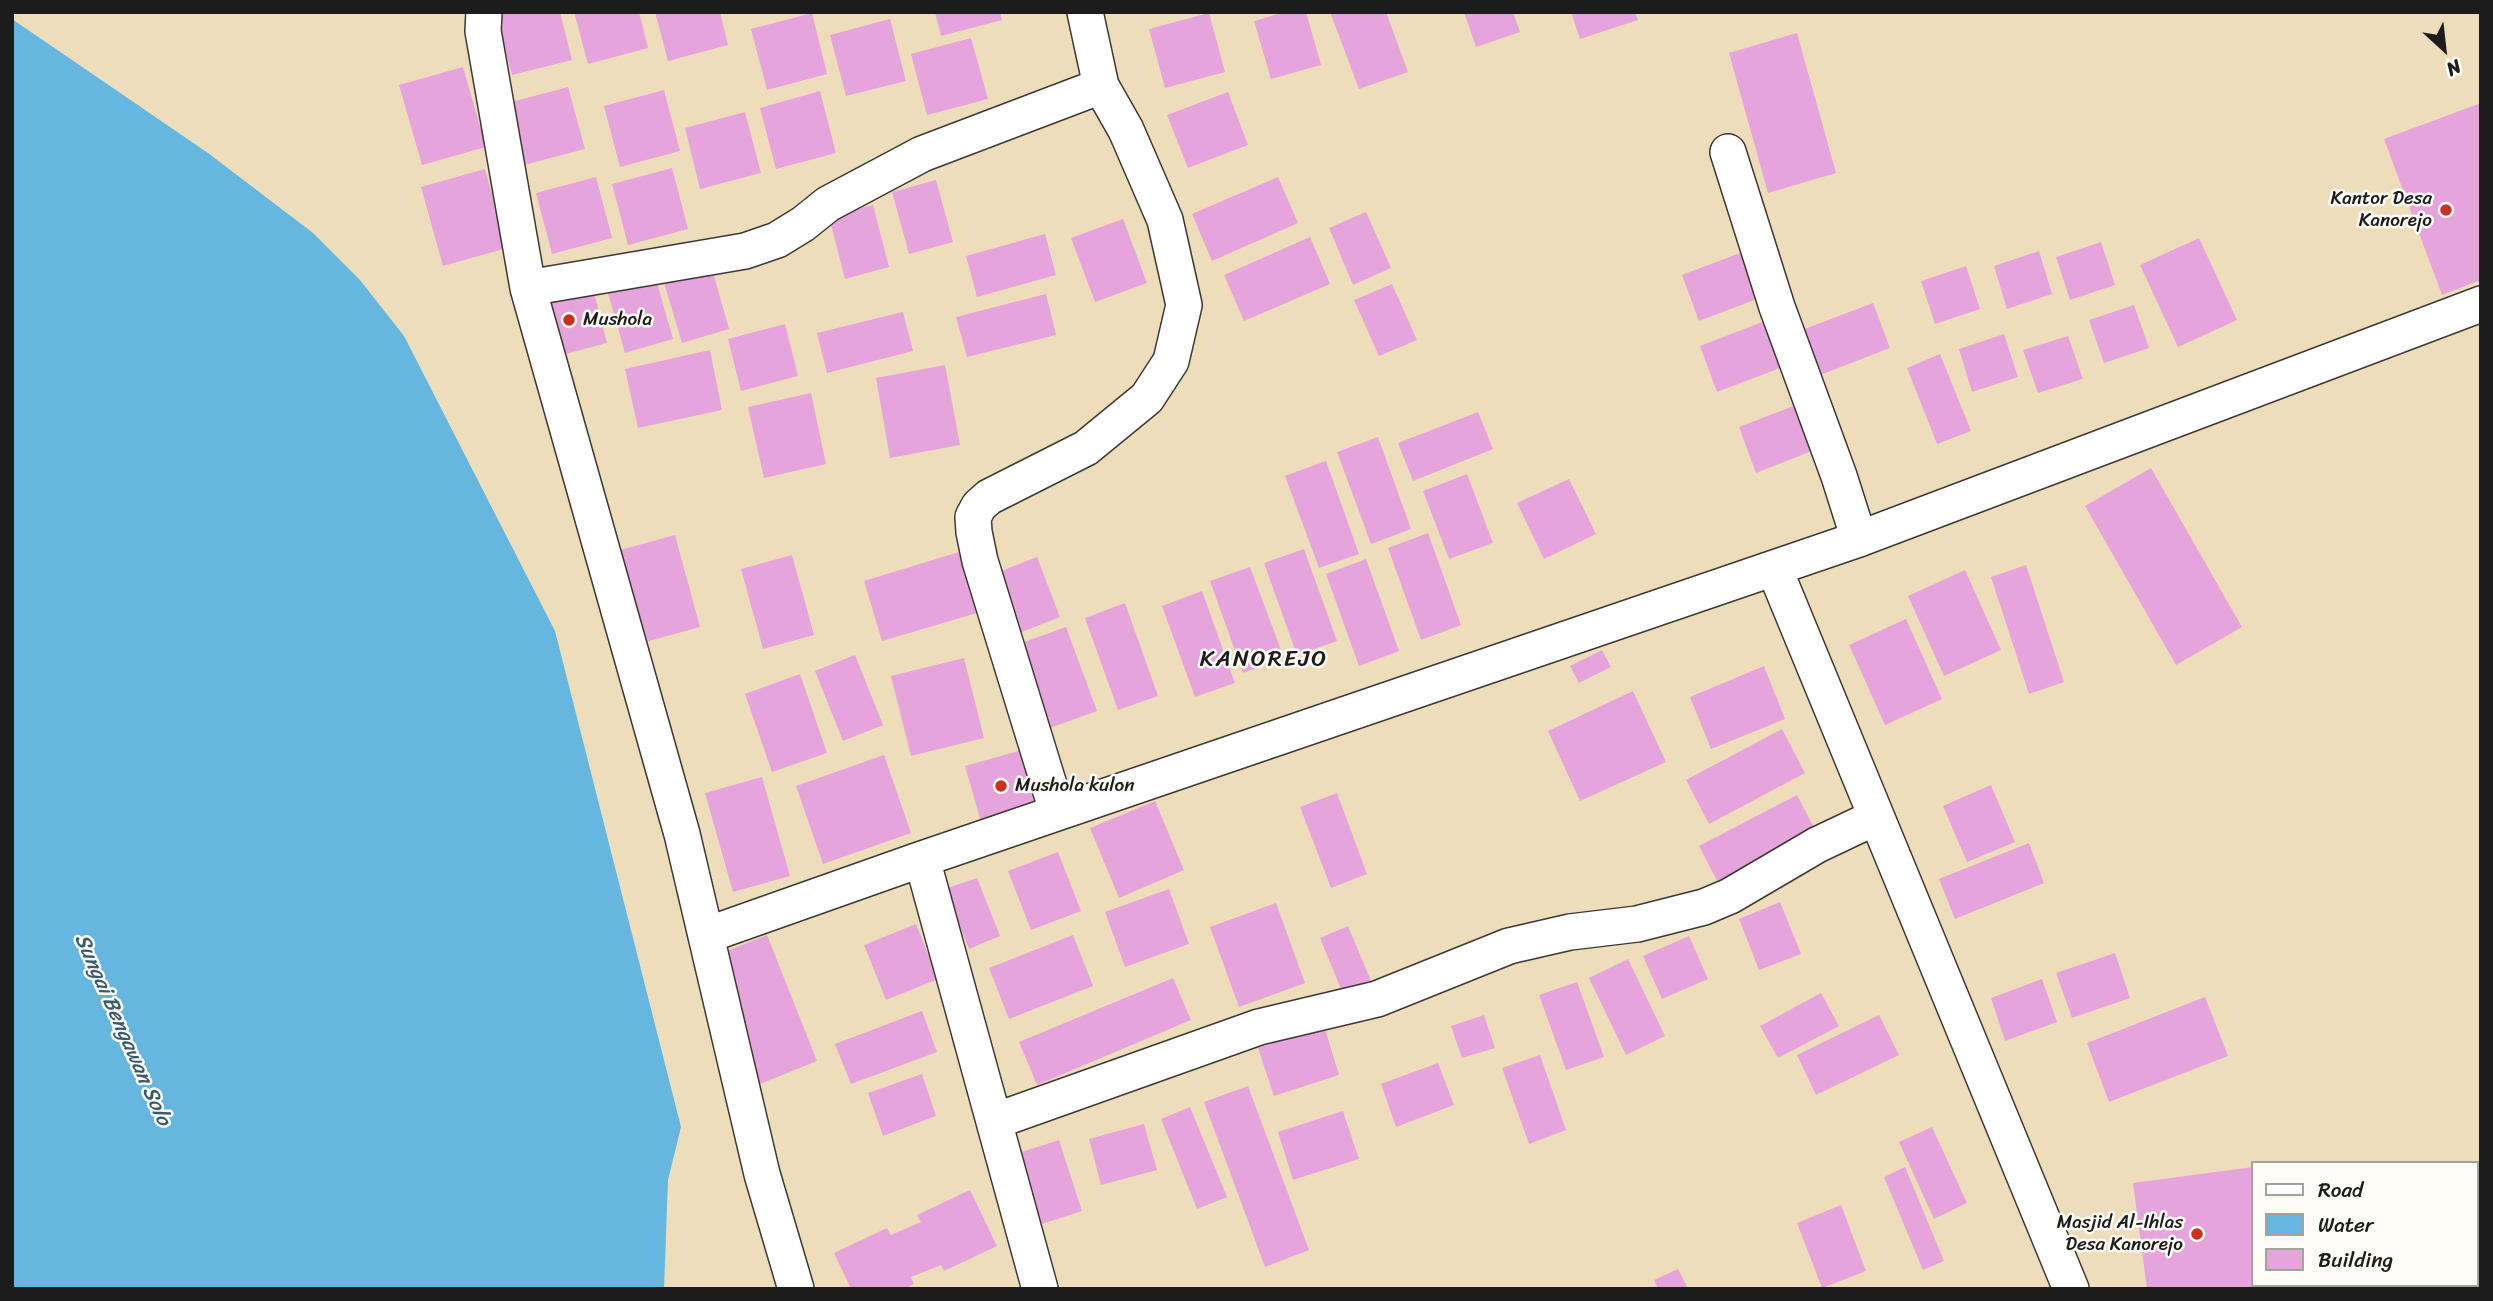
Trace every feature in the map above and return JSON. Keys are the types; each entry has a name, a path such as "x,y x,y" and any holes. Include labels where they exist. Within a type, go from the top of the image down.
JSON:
{"street":[{"path":"484,12 483,31 528,288 681,834 762,1174 796,1289"},
{"path":"1057,811 980,561 973,517 979,506 989,497 1086,448 1147,398 1171,361 1184,305 1165,220 1126,130 1101,86 1085,12"},
{"path":"528,288 745,251 776,240 803,224 828,204 922,154 1101,86"},
{"path":"1728,152 1777,307 1839,476 1859,539"},
{"path":"706,935 1057,811 1859,539 2481,304"},
{"path":"1774,568 2071,1289"},
{"path":"995,1121 1259,1027 1377,999 1509,946 1570,932 1637,924 1704,907 1817,845 1876,817"},
{"path":"922,859 1040,1289"}],"water":[{"name":"Sungai Bengawan Solo","path":"12,19 208,153 313,233 360,280 404,336 555,631 681,1127 668,1180 664,1289 12,1289"}],"building":[{"path":"560,12 572,60 512,75 496,14"},
{"path":"574,12 639,12 648,48 588,64"},
{"path":"655,12 720,12 728,45 668,61"},
{"path":"935,12 1000,12 1002,20 941,36"},
{"path":"1285,12 1306,12 1321,65 1271,79 1254,21"},
{"path":"1330,12 1386,12 1408,72 1359,89"},
{"path":"1464,12 1513,12 1520,32 1476,47"},
{"path":"1571,12 1635,12 1638,20 1580,39"},
{"path":"812,13 827,74 767,90 751,29"},
{"path":"1209,13 1225,72 1165,88 1149,29"},
{"path":"890,19 906,81 846,96 830,35"},
{"path":"1797,33 1836,173 1768,193 1729,53"},
{"path":"971,38 988,99 927,115 911,54"},
{"path":"463,67 486,147 422,165 399,85"},
{"path":"568,87 585,149 524,165 508,103"},
{"path":"664,90 680,151 620,167 604,106"},
{"path":"820,91 836,153 776,169 760,108"},
{"path":"1228,92 1248,145 1188,168 1167,115"},
{"name":"Kantor Desa Kanorejo","path":"2481,103 2481,280 2442,295 2384,139"},
{"path":"745,112 761,173 700,189 685,128"},
{"path":"672,168 688,229 628,245 612,184"},
{"path":"485,169 507,248 443,266 421,187"},
{"path":"596,177 612,238 552,254 536,193"},
{"path":"1278,177 1298,223 1212,261 1192,214"},
{"path":"936,180 953,242 909,254 892,192"},
{"path":"873,205 889,267 845,279 829,217"},
{"path":"1366,212 1391,268 1353,285 1329,228"},
{"path":"1123,219 1147,283 1095,302 1071,238"},
{"path":"1045,234 1056,275 977,297 966,256"},
{"path":"1310,237 1330,284 1244,321 1224,275"},
{"path":"2199,238 2237,320 2178,347 2140,265"},
{"path":"2101,242 2115,285 2070,300 2056,257"},
{"path":"1753,248 1770,294 1699,321 1682,275"},
{"path":"2039,251 2052,294 2007,309 1994,266"},
{"path":"710,262 729,329 682,343 662,276"},
{"path":"1966,266 1980,309 1935,324 1921,281"},
{"path":"654,272 673,339 625,353 606,286"},
{"name":"Mushola","path":"591,281 607,343 547,359 530,297"},
{"path":"1392,284 1417,340 1379,356 1354,300"},
{"path":"1046,294 1056,335 967,357 956,317"},
{"path":"1873,303 1890,348 1820,375 1802,330"},
{"path":"2134,305 2149,348 2104,363 2089,320"},
{"path":"903,312 913,351 827,373 817,333"},
{"path":"1770,319 1788,365 1717,392 1700,346"},
{"path":"785,324 798,376 741,391 728,339"},
{"path":"2004,334 2018,377 1972,392 1959,349"},
{"path":"2068,336 2083,379 2038,393 2023,350"},
{"path":"710,350 722,410 638,428 625,369"},
{"path":"1940,354 1971,431 1937,444 1907,368"},
{"path":"945,365 960,445 890,458 876,378"},
{"path":"811,393 826,464 764,478 748,407"},
{"path":"1809,400 1827,445 1756,473 1739,427"},
{"path":"1478,412 1493,449 1413,481 1398,443"},
{"path":"1378,437 1411,529 1371,544 1337,452"},
{"path":"1326,461 1359,554 1319,568 1285,476"},
{"path":"2151,468 2242,627 2176,665 2085,506"},
{"path":"1467,474 1493,543 1449,559 1423,491"},
{"path":"1569,479 1596,534 1544,559 1517,503"},
{"path":"1428,533 1461,625 1421,640 1388,548"},
{"path":"675,535 700,627 638,644 613,552"},
{"path":"1304,549 1337,641 1297,655 1264,563"},
{"path":"959,552 977,613 882,641 864,581"},
{"path":"792,555 814,635 763,649 741,569"},
{"path":"1037,557 1060,617 1009,637 986,577"},
{"path":"1366,559 1399,651 1359,666 1326,574"},
{"path":"2026,565 2064,682 2029,694 1991,577"},
{"path":"1250,567 1284,658 1243,673 1210,581"},
{"path":"1965,570 2001,650 1944,676 1908,596"},
{"path":"1202,591 1235,683 1195,697 1162,606"},
{"path":"1125,603 1158,696 1118,710 1085,618"},
{"path":"1906,619 1942,699 1885,725 1849,645"},
{"path":"1066,627 1097,711 1047,729 1016,645"},
{"path":"1602,650 1611,667 1579,683 1570,666"},
{"path":"855,655 883,725 843,741 815,671"},
{"path":"964,658 984,738 911,756 891,676"},
{"path":"1764,666 1785,719 1711,749 1690,697"},
{"path":"800,674 827,753 772,772 745,694"},
{"path":"1633,691 1666,762 1580,801 1548,731"},
{"path":"1782,729 1805,773 1709,824 1686,780"},
{"name":"Mushola kulon","path":"1022,750 1037,806 981,822 965,766"},
{"path":"884,755 911,833 823,864 796,786"},
{"path":"762,777 790,876 733,892 705,793"},
{"path":"1991,785 2015,842 1967,862 1943,806"},
{"path":"1337,793 1367,874 1331,888 1300,807"},
{"path":"1797,795 1820,839 1722,890 1699,846"},
{"path":"1155,801 1184,870 1119,898 1090,828"},
{"path":"2029,843 2044,883 1955,919 1939,879"},
{"path":"1058,852 1081,911 1031,930 1008,871"},
{"path":"977,878 1000,936 969,949 945,889"},
{"path":"1169,889 1189,944 1125,967 1105,912"},
{"path":"1780,902 1801,954 1759,970 1739,919"},
{"path":"1276,903 1305,983 1239,1007 1210,927"},
{"path":"916,924 938,979 886,1000 864,945"},
{"path":"1348,926 1374,988 1345,999 1320,938"},
{"path":"767,935 817,1061 755,1086 704,960"},
{"path":"1073,935 1093,986 1009,1019 989,968"},
{"path":"1689,936 1708,979 1662,999 1643,956"},
{"path":"2115,953 2130,998 2072,1018 2056,973"},
{"path":"1628,959 1665,1036 1626,1055 1589,978"},
{"path":"1173,978 1191,1020 1037,1085 1019,1042"},
{"path":"2042,979 2057,1022 2005,1041 1991,998"},
{"path":"1577,982 1604,1057 1566,1070 1539,995"},
{"path":"1821,993 1839,1026 1778,1058 1760,1026"},
{"path":"2205,997 2228,1056 2109,1102 2087,1043"},
{"path":"922,1011 937,1052 851,1084 835,1044"},
{"path":"1484,1015 1495,1048 1462,1058 1451,1026"},
{"path":"1879,1015 1899,1055 1816,1095 1797,1055"},
{"path":"1324,1026 1339,1075 1274,1096 1258,1048"},
{"path":"1540,1055 1566,1130 1529,1144 1502,1068"},
{"path":"1438,1063 1454,1105 1396,1127 1381,1084"},
{"path":"922,1074 936,1116 883,1136 868,1093"},
{"path":"1248,1086 1309,1250 1265,1267 1204,1102"},
{"path":"1190,1107 1227,1197 1197,1209 1161,1119"},
{"path":"1343,1111 1359,1159 1293,1180 1278,1132"},
{"path":"1144,1124 1157,1170 1101,1185 1089,1139"},
{"path":"1932,1127 1967,1203 1934,1219 1899,1142"},
{"path":"1059,1140 1082,1211 1042,1224 1018,1153"},
{"path":"1905,1167 1944,1261 1923,1270 1884,1177"},
{"name":"Masjid Al-Ihlas Desa Kanorejo","path":"2252,1167 2252,1287 2310,1289 2147,1289 2133,1183"},
{"path":"970,1190 997,1246 944,1271 941,1265 911,1277 914,1284 904,1289 851,1289 834,1253 887,1228 891,1235 921,1222 917,1215"},
{"path":"1841,1205 1866,1271 1822,1288 1797,1223"},
{"path":"1678,1269 1688,1289 1658,1289 1654,1280"}],"place":[{"name":"Kantor Desa Kanorejo","path":"2446,210"},
{"name":"Mushola","path":"569,320"},
{"name":"Mushola kulon","path":"1001,786"},
{"name":"Masjid Al-Ihlas Desa Kanorejo","path":"2197,1234"}],"district":[{"name":"KANOREJO","path":"1264,660"}]}
